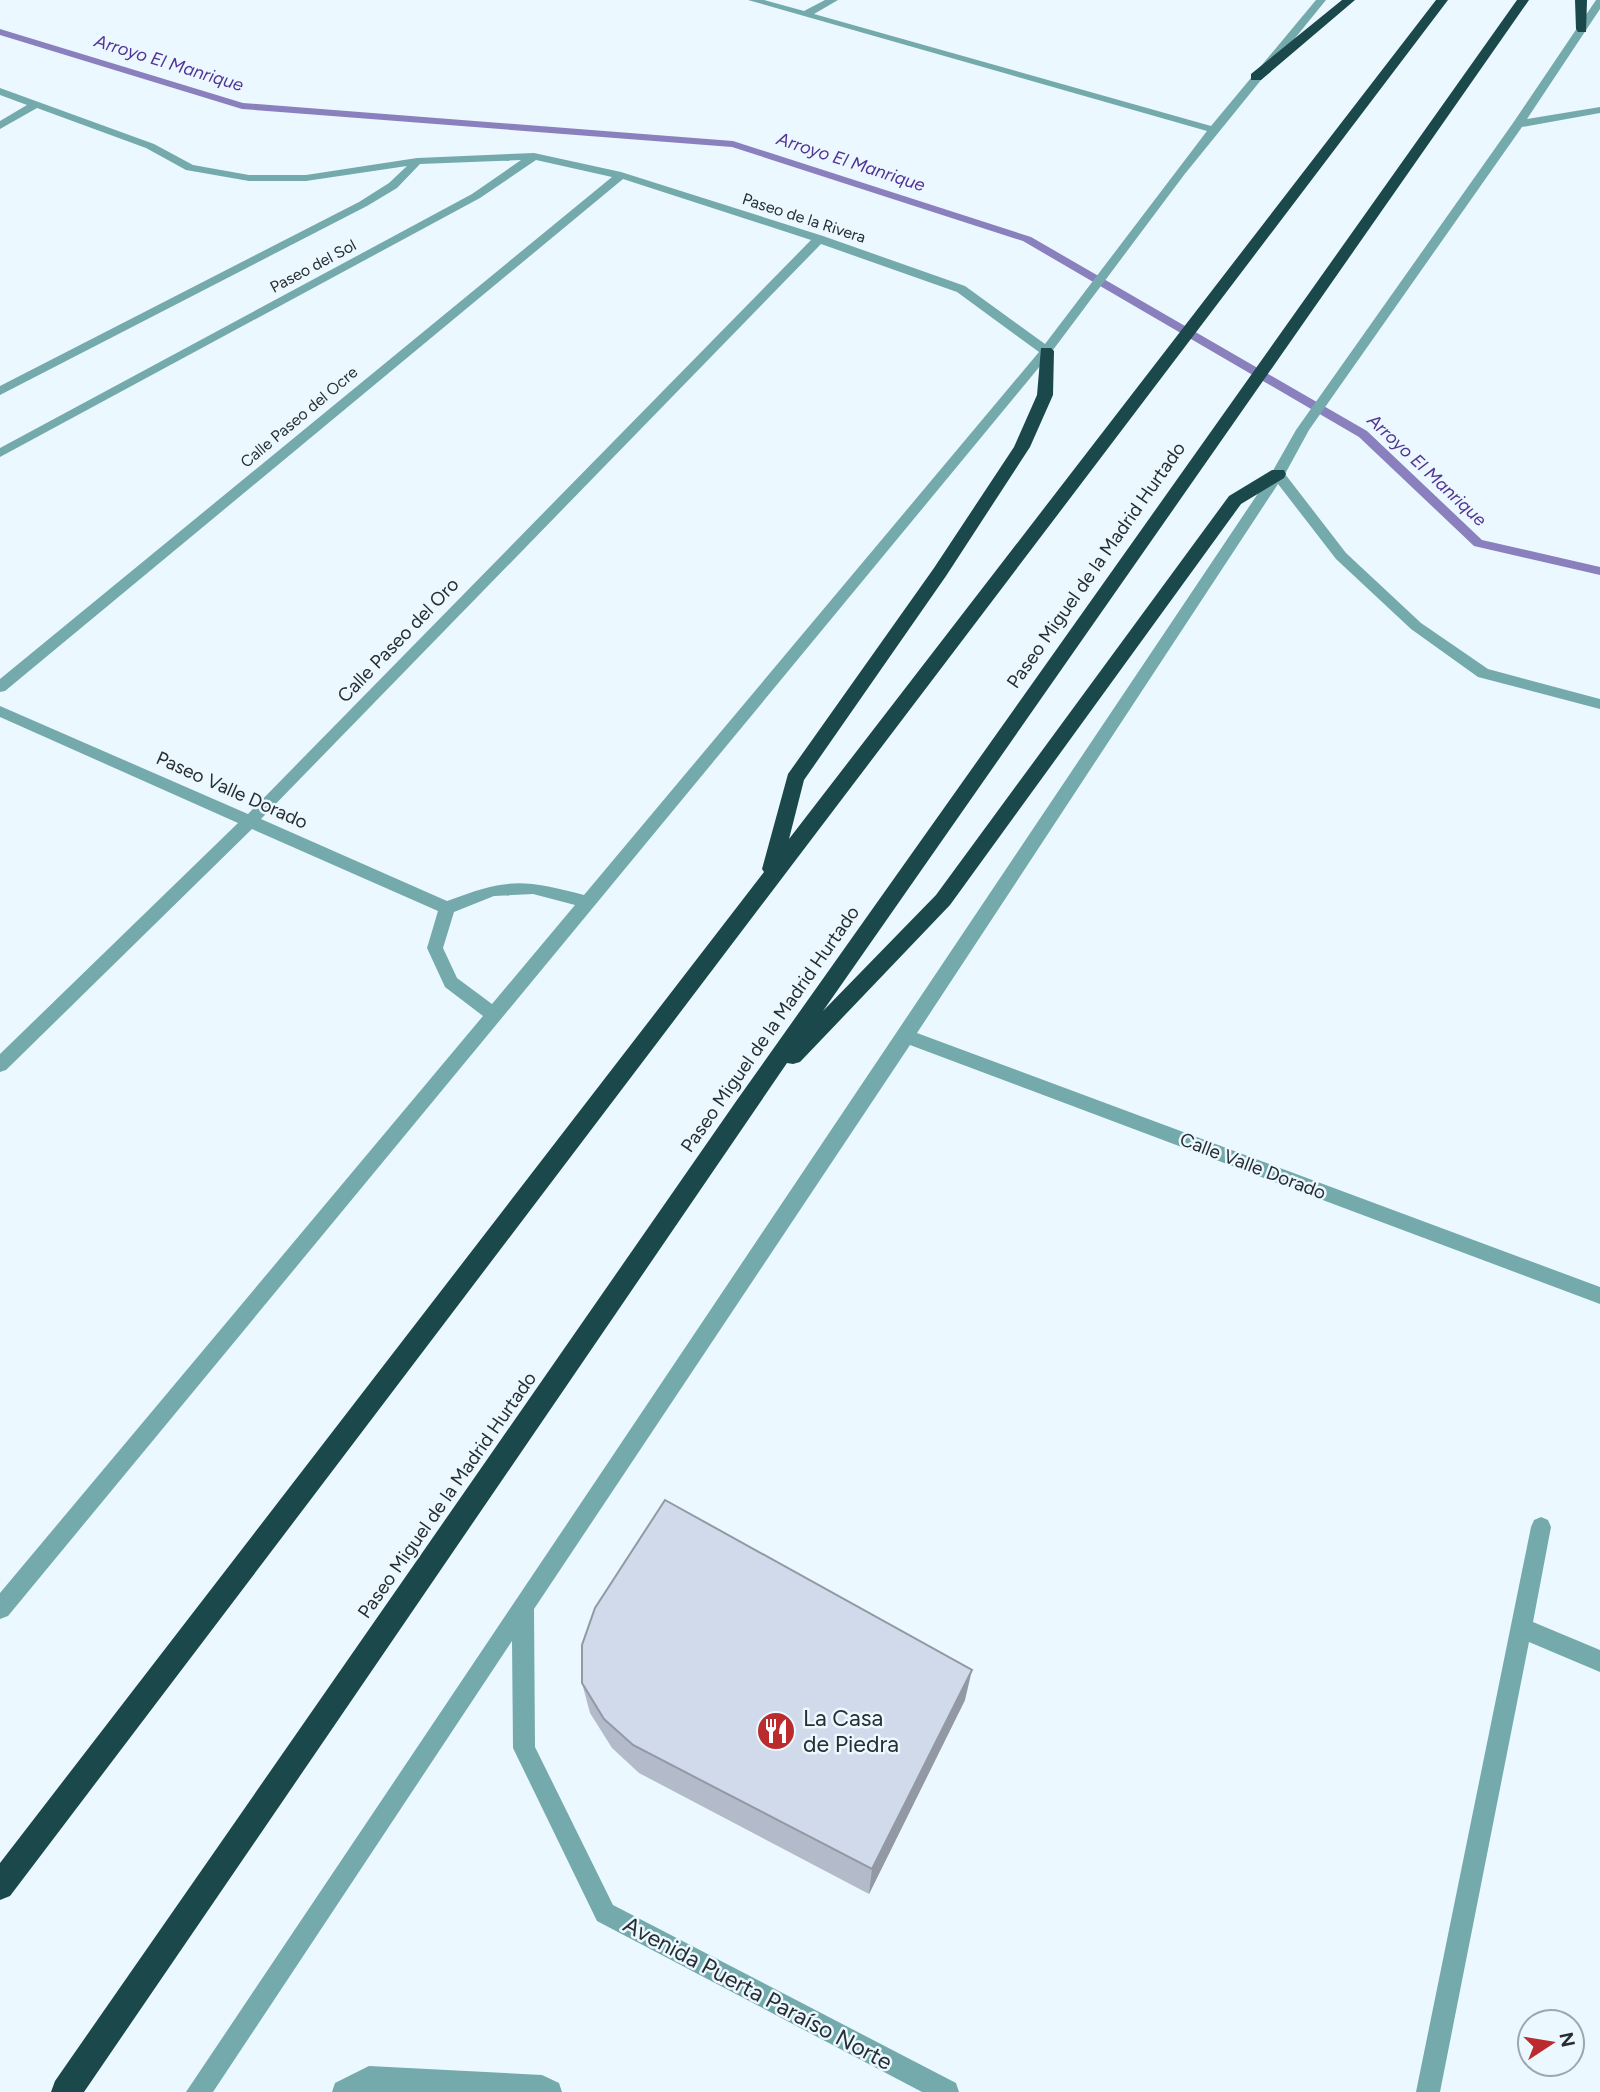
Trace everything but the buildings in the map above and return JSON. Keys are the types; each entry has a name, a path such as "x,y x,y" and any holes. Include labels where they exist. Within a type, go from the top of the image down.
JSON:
{"highway":[{"path":"1256,77 1349,0"},
{"path":"0,1886 1442,0"},
{"name":"Paseo Miguel de la Madrid Hurtado","path":"66,2092 745,1105 1523,0"},
{"path":"1581,0 1586,30"},
{"path":"769,879 795,779 940,572 1022,447 1045,395 1046,351"},
{"path":"745,1105 943,900 1235,500 1278,474"}],"street":[{"path":"754,0 1214,130"},
{"path":"805,15 833,0"},
{"path":"0,1609 1046,351 1110,262 1256,77 1321,0"},
{"path":"198,2092 906,1036 1278,474 1303,430 1586,30 1600,1"},
{"path":"0,91 150,146 190,168 249,178 306,177 417,161 534,156"},
{"path":"0,126 36,104"},
{"path":"1518,124 1600,110"},
{"name":"Paseo del Sol","path":"0,453 476,196 534,156"},
{"name":"Paseo de la Rivera","path":"534,156 621,175 819,239 961,289 1046,351"},
{"name":"Paseo del Sol","path":"0,390 389,190 405,177 417,161"},
{"name":"Calle Paseo del Ocre","path":"0,687 621,175"},
{"name":"Calle Paseo del Oro","path":"0,1065 250,821 819,239"},
{"path":"1278,474 1341,556 1416,626 1482,673 1600,704"},
{"name":"Paseo Valle Dorado","path":"0,711 447,908"},
{"path":"494,1014 451,982 435,948 447,908 493,890 533,888 587,902"},
{"name":"Calle Valle Dorado","path":"906,1036 1600,1296"},
{"path":"1428,2092 1541,1527"},
{"name":"Avenida Puerta Paraíso Norte","path":"523,1606 524,1748 605,1913 947,2092"},
{"path":"1519,1627 1600,1661"},
{"path":"344,2092 369,2078 546,2090"}],"waterway":[{"name":"Arroyo El Manrique","path":"0,32 242,106 733,144 1027,239 1363,434 1478,543 1600,571"}],"place":[{"name":"La Casa de Piedra","path":"776,1731"}]}
